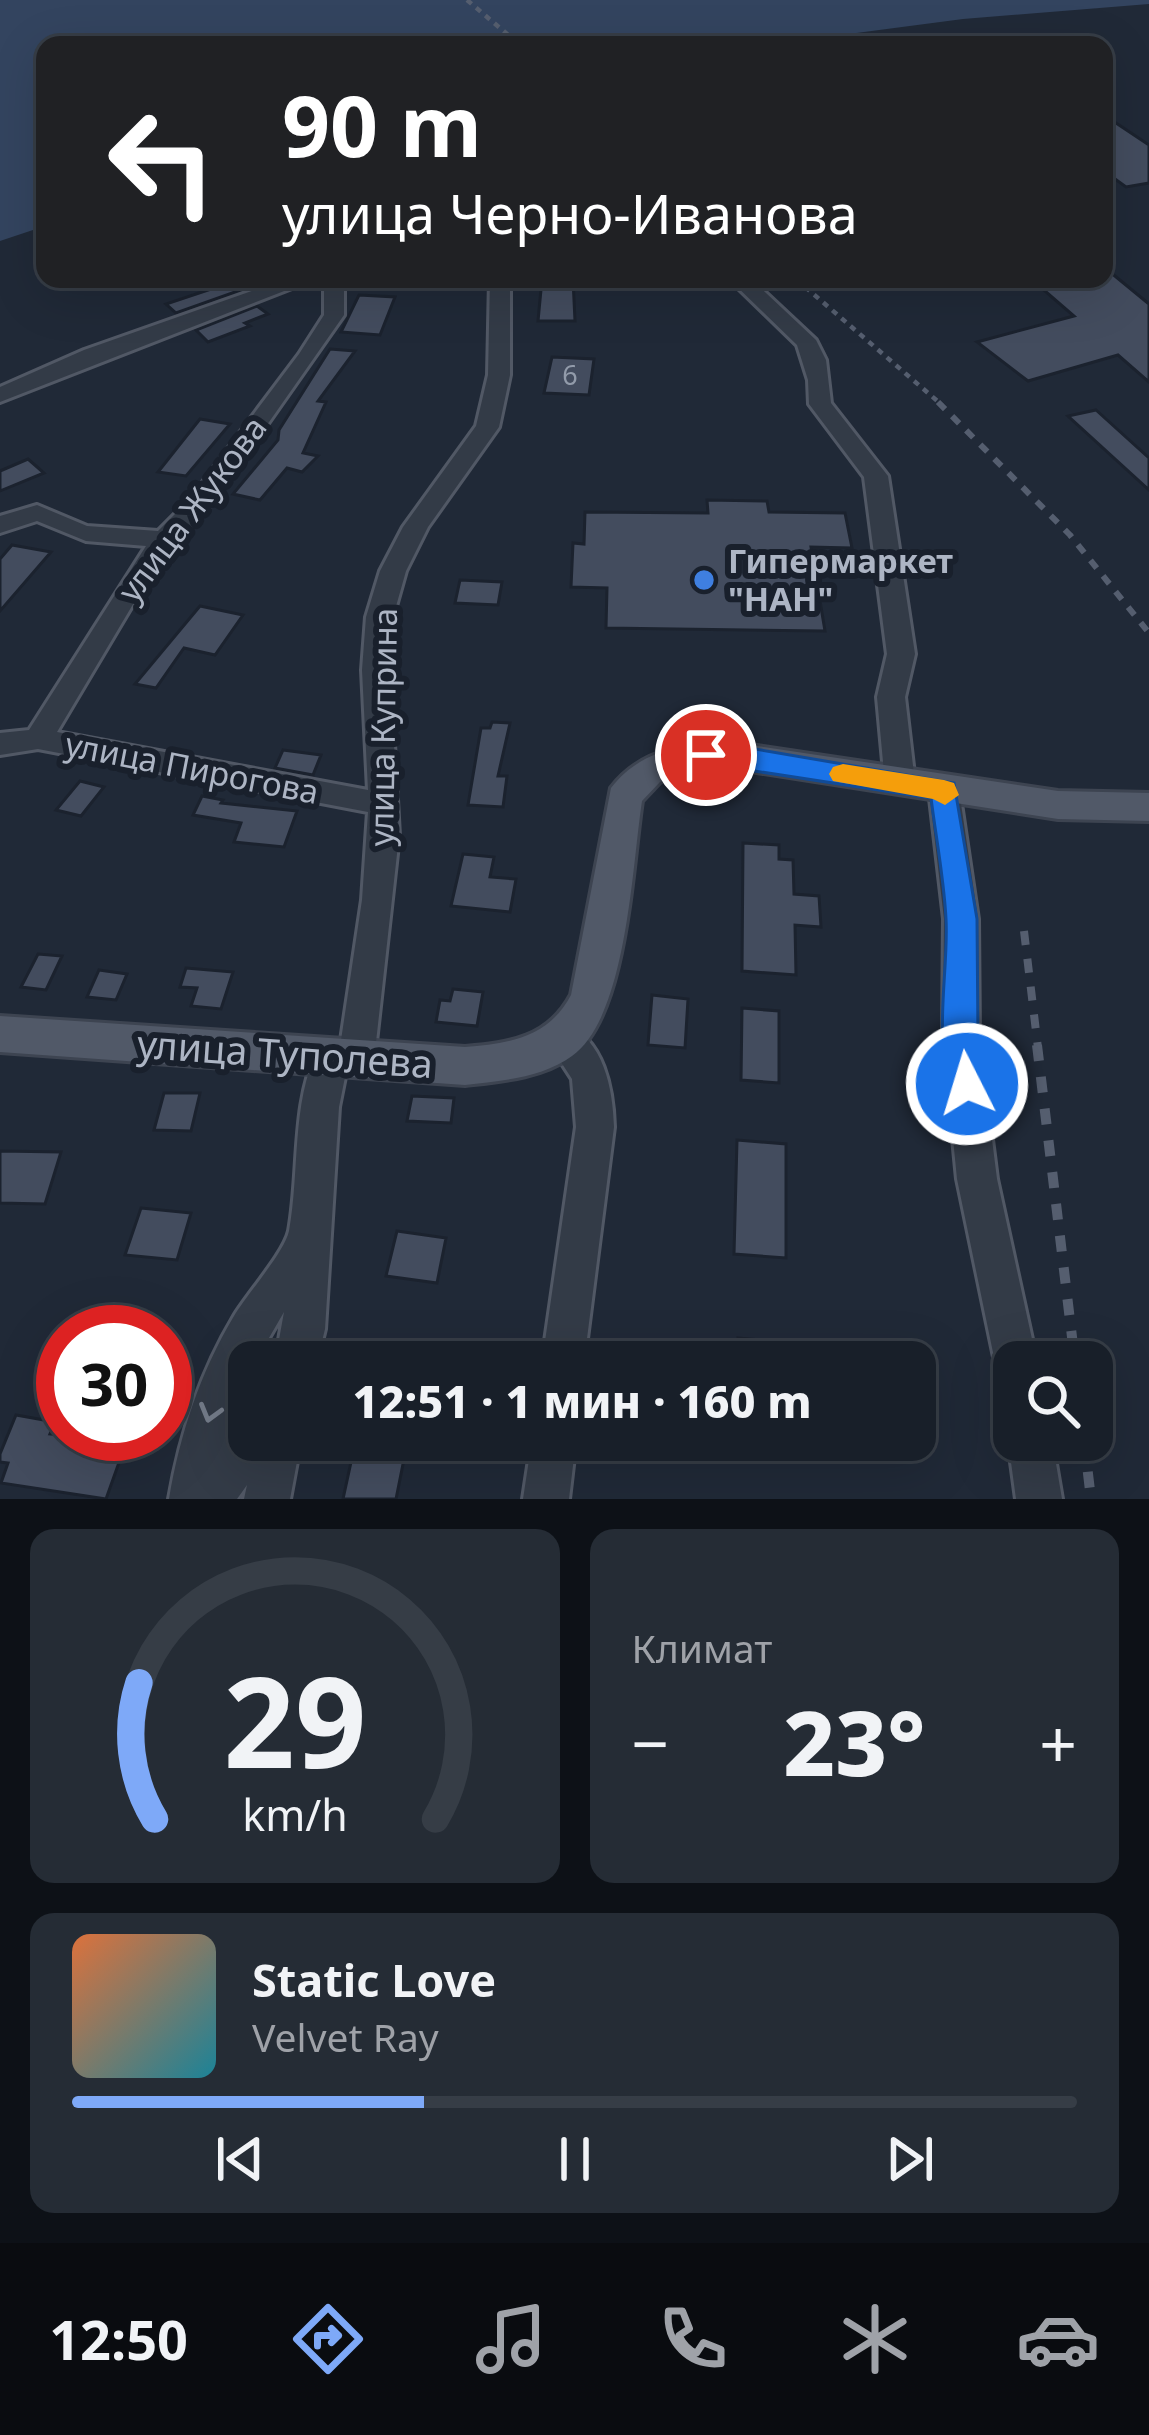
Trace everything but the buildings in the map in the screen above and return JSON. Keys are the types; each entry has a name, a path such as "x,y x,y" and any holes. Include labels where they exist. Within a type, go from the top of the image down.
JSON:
{"main road":[{"path":"564,1040 581,1022 592,995 624,798 644,774 670,762 706,755 1058,805 1149,807"},
{"name":"улица Туполева","path":"0,1034 465,1066 514,1061 564,1040"}],"street":[{"path":"0,395 92,355 280,288"},
{"name":"улица Жукова","path":"38,739 80,664 164,539 199,504 309,356 334,315 334,288"},
{"name":"улица Куприна","path":"301,1341 320,1107 344,1059 377,920 384,804 379,654 384,596 395,566 487,427 495,405 500,288"},
{"path":"748,288 815,352 821,368 820,404 876,476 902,654 891,697 900,783"},
{"path":"0,525 37,512 52,515 82,533 164,539"},
{"name":"улица Пирогова","path":"0,744 38,739 384,804"},
{"path":"944,790 962,919 962,1037 977,1179 1012,1341"},
{"path":"564,1040 591,1073 595,1109 566,1341"},
{"name":"улица Куприна","path":"192,1499 212,1402 234,1349 309,1240"},
{"path":"210,1499 237,1461"},
{"path":"267,1499 275,1461"},
{"path":"547,1499 552,1461"},
{"path":"1034,1461 1040,1499"}],"water":[{"path":"0,0 1149,0 1149,4 963,19 834,36 36,36 36,229 0,241"}],"railway":[{"path":"467,0 509,36"},
{"path":"806,288 942,405"},
{"path":"938,402 1070,535 1149,633"},
{"path":"1024,931 1038,1048"},
{"path":"1037,1045 1072,1341"},
{"path":"1086,1461 1091,1499"}],"slow traffic":[{"path":"843,774 944,790 945,795"}],"place":[{"name":"Гипермаркет \"НАН\"","path":"704,580"}],"route":[{"path":"706,755 944,790 962,919 967,1084"}]}
